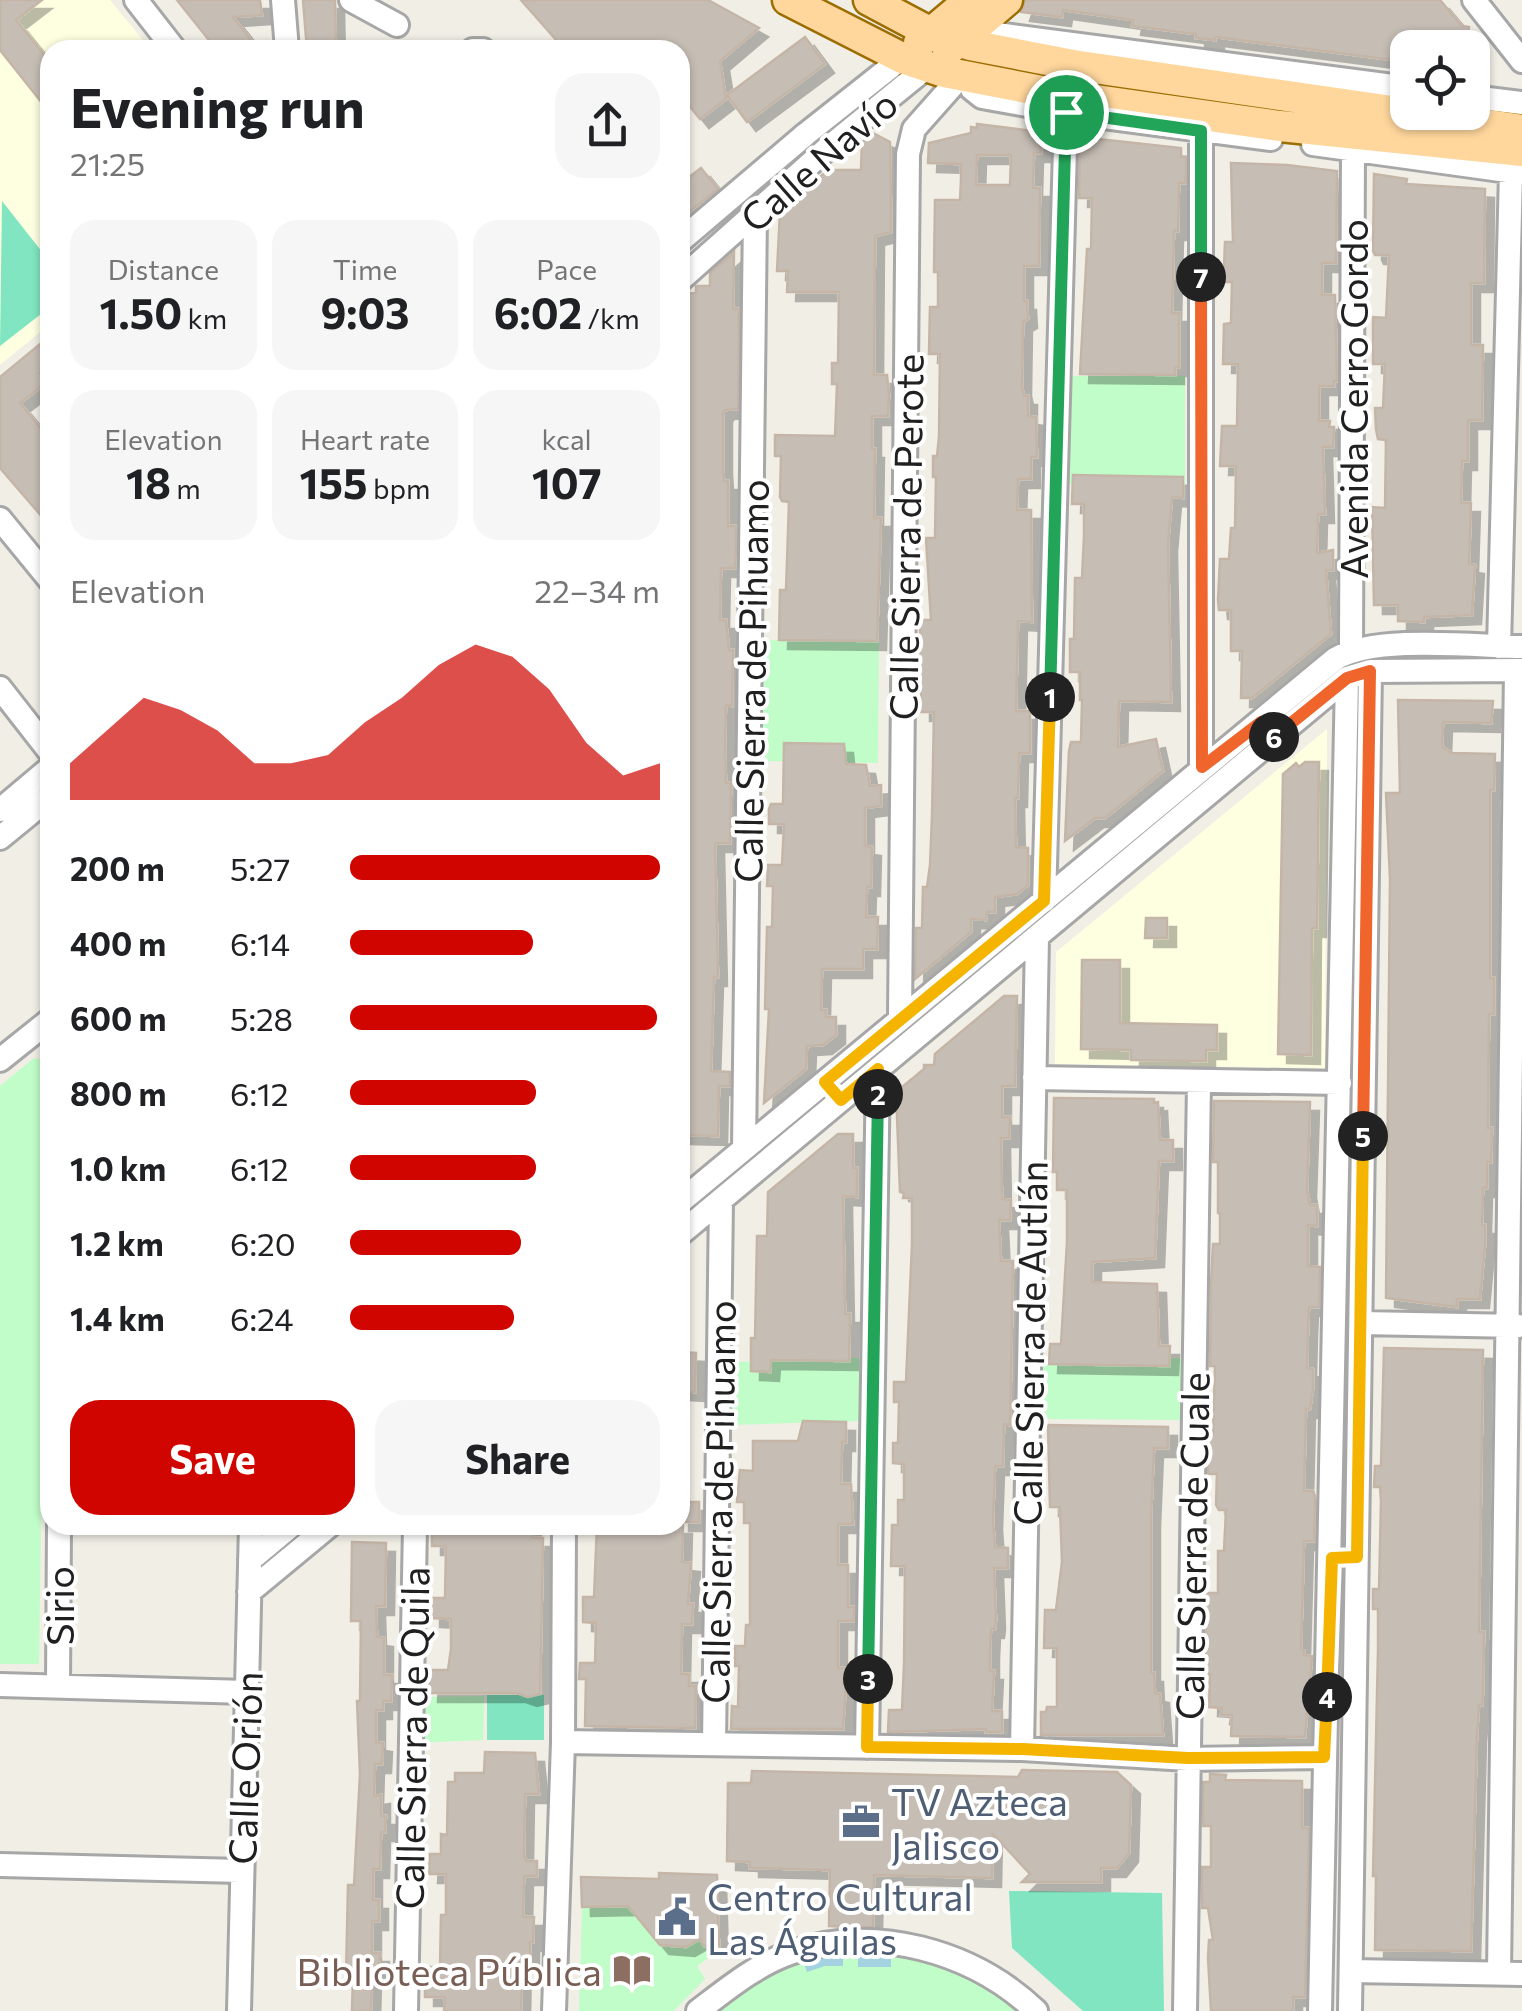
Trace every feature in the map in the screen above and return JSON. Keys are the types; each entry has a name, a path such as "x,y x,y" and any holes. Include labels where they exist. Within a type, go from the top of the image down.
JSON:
{"main road":[{"path":"788,0 914,63 964,76 1279,133 1518,166"},
{"path":"869,0 953,40 1072,64 1286,84 1522,130"},
{"path":"953,40 970,0"},
{"path":"953,40 1007,0"},
{"name":"Calle Navío","path":"914,63 953,40"}],"street":[{"path":"136,0 167,40"},
{"path":"284,0 286,40"},
{"path":"352,0 397,25"},
{"path":"1474,0 1522,60"},
{"name":"Calle Navío","path":"690,271 830,147 914,63"},
{"name":"Calle Navío","path":"690,232 818,123 914,63"},
{"path":"964,76 982,97 1066,112 1201,131 1279,133 1354,149 1518,166 1511,1974 1351,1971"},
{"name":"Calle Sierra de Perote","path":"900,1017 908,154 914,129 964,76"},
{"path":"1279,133 1286,84 1390,87"},
{"path":"1490,99 1522,103"},
{"path":"1044,901 1066,112"},
{"path":"1201,131 1202,767"},
{"name":"Avenida Cerro Gordo","path":"1351,650 1354,149"},
{"name":"Calle Sierra de Pihuamo","path":"744,1149 755,213"},
{"path":"0,519 40,568"},
{"path":"690,1226 1037,937 1268,730 1351,650 1402,645 1515,658"},
{"path":"690,1194 1202,767 1358,674 1515,658"},
{"path":"1350,2011 1361,1323 1355,890 1358,674"},
{"path":"0,688 40,739"},
{"path":"0,810 40,776"},
{"path":"0,838 40,805"},
{"path":"1320,2011 1340,1084 1355,890"},
{"name":"Calle Sierra de Autlán","path":"1022,1749 1037,937"},
{"path":"0,1060 40,1027"},
{"path":"867,1747 878,1069"},
{"path":"1034,1078 1340,1084"},
{"path":"825,1082 841,1100"},
{"name":"Calle Sierra de Cuale","path":"1185,2011 1198,1082"},
{"name":"Calle Sierra de Pihuamo","path":"714,1744 721,1200"},
{"path":"1361,1323 1515,1326"},
{"name":"Sirio","path":"58,1686 59,1535"},
{"name":"Calle Orión","path":"239,2011 250,1535"},
{"path":"250,1560 280,1535"},
{"path":"250,1592 318,1535"},
{"name":"Calle Sierra de Quila","path":"406,2011 414,1535"},
{"path":"554,2011 563,1742 564,1535"},
{"path":"1332,1558 1357,1557"},
{"path":"0,1685 246,1692"},
{"path":"563,1742 1022,1749 1188,1758 1324,1757"},
{"path":"0,1865 241,1871"},
{"path":"698,2011 736,1982 791,1953 826,1944 892,1943 931,1949 965,1962 1036,2011"}],"shaded area":[{"path":"0,0 110,0 143,40 40,40 40,332 0,365"},
{"path":"1327,729 1325,1068 1055,1064 1056,952"}],"green space":[{"path":"2,201 40,249 40,315 0,346"},
{"path":"1063,376 1185,376 1185,485 1063,484"},
{"path":"762,640 879,642 878,763 761,761"},
{"path":"34,1058 40,1060 39,1664 0,1664 0,1086"},
{"path":"861,1358 861,1421 729,1425 731,1362"},
{"path":"1189,1358 1188,1420 1039,1419 1042,1361"},
{"path":"487,1695 544,1695 544,1740 487,1740"},
{"path":"484,1696 483,1740 415,1743 415,1697"},
{"path":"1009,1891 1162,1893 1164,2011 1083,2011 1012,1948"},
{"path":"628,1906 660,1945 686,1947 700,1939 710,1957 697,1966 705,1979 674,2011 579,2011 582,1907"},
{"path":"878,1951 950,1962 1023,2011 714,2011 752,1982 809,1955"}],"water":[{"path":"822,1955 843,1955 843,1966 807,1972 803,1961"},
{"path":"858,1955 891,1955 891,1967 858,1967"}],"building":[{"path":"0,0 42,0 16,20 40,50 40,100 0,50"},
{"path":"177,0 260,0 262,15 233,17 251,40 209,40"},
{"path":"303,0 335,0 336,40 306,40"},
{"path":"521,0 708,0 759,28 720,61 726,99 700,119 690,106 690,40 556,40"},
{"path":"1025,0 1440,0 1462,26 1469,27 1390,30 1390,60 1215,37 1196,38 1196,34 1132,26 1133,20 1063,10 1062,17 1021,12"},
{"path":"805,37 825,64 747,122 727,95"},
{"path":"977,124 1041,132 1041,153 1034,153 1033,188 1040,188 1039,266 1024,266 1028,319 1023,322 1022,387 1024,396 1028,396 1028,416 1036,417 1037,457 1031,457 1031,479 1018,479 1017,510 1031,510 1032,622 1018,621 1016,711 1030,711 1030,753 1019,753 1015,798 1016,847 1028,848 1028,885 1017,894 995,897 995,912 987,912 986,920 971,919 971,932 915,979 916,928 922,928 932,816 934,712 921,712 920,620 931,620 926,538 935,538 933,456 937,456 939,436 940,354 929,354 930,307 938,307 938,272 934,272 935,200 960,200 961,180 961,164 928,163 929,143 977,128","holes":["977,155 1011,155 1010,185 976,185"]},
{"path":"873,133 890,142 891,211 891,232 875,236 874,375 887,375 889,395 888,416 872,416 874,518 881,518 877,641 779,640 780,590 786,590 789,502 780,497 781,456 775,456 775,435 835,436 837,384 832,384 832,363 838,363 839,292 787,292 788,271 777,271 780,211 828,170 861,170 862,142"},
{"path":"1080,137 1181,148 1181,157 1186,157 1186,183 1179,183 1178,231 1174,231 1172,313 1179,313 1179,367 1175,367 1175,375 1080,374 1092,198 1079,198"},
{"path":"1231,163 1337,171 1336,263 1322,263 1322,295 1335,295 1337,381 1334,386 1319,386 1319,421 1330,421 1329,427 1334,427 1333,447 1323,447 1325,514 1318,514 1317,553 1333,550 1333,570 1326,570 1331,634 1252,698 1241,698 1242,651 1231,651 1231,610 1219,610 1218,600 1220,559 1229,559 1231,528 1235,528 1236,466 1220,466 1222,426 1237,426 1238,364 1223,364 1224,324 1231,323 1232,282 1224,282 1224,269 1225,242 1233,242"},
{"path":"701,168 718,189 690,211 690,176"},
{"path":"1374,174 1407,179 1406,184 1485,189 1484,283 1471,283 1471,345 1483,345 1482,420 1468,420 1468,461 1462,461 1461,503 1471,503 1469,564 1475,565 1472,615 1424,617 1424,622 1398,621 1398,605 1374,605 1372,507 1385,508 1386,440 1378,439 1376,429 1375,408 1383,408 1385,364 1373,364 1373,317 1386,318 1389,255 1375,255 1373,251"},
{"path":"734,252 733,309 739,309 738,409 723,413 723,465 724,481 728,481 728,526 736,526 736,547 735,568 721,568 720,620 726,620 729,650 733,650 732,706 726,705 725,742 726,783 731,783 730,843 715,843 718,977 714,977 711,1071 730,1072 730,1086 719,1086 718,1136 690,1135 690,294 696,293 696,286 710,286 710,273"},
{"path":"40,344 40,387 20,403 40,428 40,514 0,468 0,377"},
{"path":"1073,475 1183,477 1183,498 1172,497 1168,543 1171,702 1119,701 1118,747 1156,739 1163,771 1105,818 1095,818 1065,841 1069,751 1071,742 1081,742 1082,700 1080,672 1070,672 1075,578 1082,578 1084,536 1084,504 1072,504"},
{"path":"1398,700 1493,701 1491,723 1443,722 1442,747 1453,753 1495,754 1494,790 1490,790 1490,978 1494,978 1494,1014 1489,1014 1491,1162 1487,1162 1487,1188 1483,1188 1485,1245 1480,1299 1457,1299 1457,1307 1386,1298 1390,879 1386,793 1400,793"},
{"path":"784,743 844,744 846,764 866,765 870,786 881,785 881,806 865,808 865,846 872,847 866,917 878,917 877,949 863,949 863,969 822,969 821,1010 826,1010 826,1017 836,1017 836,1035 823,1045 807,1046 806,1069 764,1103 769,1009 765,1009 767,927 772,927 773,886 767,886 768,865 782,865 784,824 769,824 769,809 771,804 783,804"},
{"path":"1305,762 1319,762 1311,1055 1278,1054 1283,774 1296,763 1299,767"},
{"path":"1146,918 1167,918 1167,938 1145,938"},
{"path":"1082,960 1120,960 1120,1023 1217,1025 1217,1050 1206,1050 1206,1061 1131,1060 1131,1050 1081,1049"},
{"path":"1004,996 1017,996 1015,1086 1002,1086 1002,1117 1010,1117 1009,1138 1001,1138 1002,1199 1011,1200 1010,1220 999,1220 1001,1261 1013,1261 1010,1425 1004,1424 1003,1466 995,1466 993,1521 995,1547 1008,1548 1008,1568 994,1568 996,1620 995,1629 991,1629 990,1650 990,1671 994,1671 992,1711 1002,1711 1002,1732 888,1732 889,1710 902,1710 905,1566 891,1566 892,1525 898,1525 898,1500 904,1500 904,1464 893,1463 893,1443 898,1443 899,1402 894,1402 894,1382 906,1382 912,1244 912,1198 903,1198 904,1193 900,1192 896,1092 924,1065 934,1065 935,1054"},
{"path":"1054,1098 1158,1102 1160,1140 1173,1140 1173,1161 1159,1161 1155,1258 1092,1262 1092,1282 1157,1284 1159,1346 1170,1346 1169,1366 1049,1364 1050,1344 1061,1344 1067,1242 1067,1190 1057,1190 1057,1172 1053,1172"},
{"path":"1214,1101 1310,1102 1307,1189 1310,1205 1317,1205 1317,1226 1308,1225 1308,1266 1320,1267 1319,1307 1309,1307 1308,1328 1307,1368 1313,1369 1313,1389 1310,1409 1306,1409 1304,1491 1313,1491 1315,1496 1314,1541 1304,1541 1301,1649 1304,1655 1312,1656 1305,1737 1231,1736 1232,1715 1221,1715 1222,1708 1209,1707 1210,1674 1205,1674 1206,1593 1218,1593 1218,1551 1224,1551 1226,1510 1219,1510 1216,1505 1217,1474 1208,1474 1215,1366 1210,1366 1213,1244 1220,1244 1218,1162 1213,1162"},
{"path":"838,1134 853,1134 853,1168 857,1168 857,1197 843,1196 849,1361 771,1360 770,1372 751,1371 757,1236 767,1236 768,1192"},
{"path":"1384,1348 1483,1350 1479,1632 1484,1632 1483,1693 1477,1734 1471,1951 1375,1950 1378,1609 1373,1609 1373,1589 1379,1589 1381,1501 1380,1487 1374,1487 1375,1466 1381,1466"},
{"path":"690,1353 696,1353 695,1392 690,1392"},
{"path":"803,1421 846,1422 841,1484 851,1484 853,1524 838,1524 838,1565 848,1565 848,1607 854,1607 854,1621 838,1621 838,1668 847,1668 843,1729 731,1729 732,1706 738,1707 739,1666 735,1666 735,1646 745,1646 746,1625 750,1625 750,1523 744,1523 744,1502 737,1502 740,1470 753,1471 753,1441 798,1441"},
{"path":"1048,1425 1168,1427 1168,1448 1154,1448 1151,1518 1151,1673 1155,1693 1160,1694 1163,1735 1041,1735 1041,1712 1057,1707 1057,1648 1044,1648 1045,1610 1056,1610 1062,1562 1060,1507 1050,1507"},
{"path":"690,1502 699,1502 699,1522 690,1522"},
{"path":"432,1535 543,1538 540,1694 528,1697 517,1693 429,1693 430,1670 448,1670 451,1649 451,1619 431,1618 431,1598 445,1598 446,1546 432,1546"},
{"path":"597,1535 683,1535 682,1562 691,1563 688,1604 693,1604 692,1624 682,1624 681,1674 689,1674 689,1686 696,1686 695,1728 585,1726 586,1679 579,1679 580,1663 595,1663 596,1623 583,1622 583,1597 594,1597"},
{"path":"352,1542 386,1543 385,1606 376,1606 377,1637 384,1638 384,1675 392,1675 391,1701 383,1701 383,1710 376,1710 376,1742 383,1743 382,1764 375,1764 374,1796 381,1795 381,1816 386,1816 385,1832 381,1832 380,1869 373,1869 373,1900 379,1900 379,1921 372,1921 372,1953 380,1953 379,1975 372,1975 371,2011 352,2011 353,1975 346,1975 348,1885 354,1885 360,1774 357,1701 361,1621 351,1621"},
{"path":"485,1752 535,1753 539,1794 525,1794 524,1855 526,1861 537,1861 537,1876 524,1876 523,1917 534,1917 533,1942 530,1958 522,1958 521,2011 444,2011 445,1997 425,1997 425,1967 440,1967 441,1915 446,1915 446,1874 429,1874 430,1854 441,1854 441,1834 447,1835 448,1782 455,1782 455,1773 484,1773"},
{"name":"TV Azteca Jalisco","path":"1022,1770 1117,1772 1131,1785 1129,1853 1117,1868 1101,1868 1101,1882 1022,1882 1030,1874 993,1834 992,1878 874,1875 873,1927 829,1926 830,1870 750,1868 750,1862 727,1861 728,1783 751,1783 752,1771 1018,1777"},
{"path":"1210,1774 1226,1775 1225,1780 1302,1781 1302,1828 1309,1828 1305,1997 1293,1997 1293,2011 1211,2011 1208,1958 1209,1940 1213,1940 1208,1908 1202,1908 1202,1867 1211,1867 1211,1826 1203,1826 1203,1782 1210,1782"},
{"name":"Centro Cultural Las Águilas","path":"659,1873 717,1875 719,1946 704,1946 700,1939 686,1947 660,1945 628,1906 582,1907 581,1877 659,1879"}],"place":[{"name":"TV Azteca Jalisco","path":"861,1822"},
{"name":"Centro Cultural Las Águilas","path":"677,1917"},
{"name":"Biblioteca Pública","path":"632,1970"}],"route":[{"path":"1066,112 1201,131 1202,767 1261,722 1276,738 1347,678 1370,671 1357,1557 1332,1558 1324,1757 1188,1758 1022,1749 867,1747 878,1069 841,1100 825,1082 1044,901 1066,112"}]}
